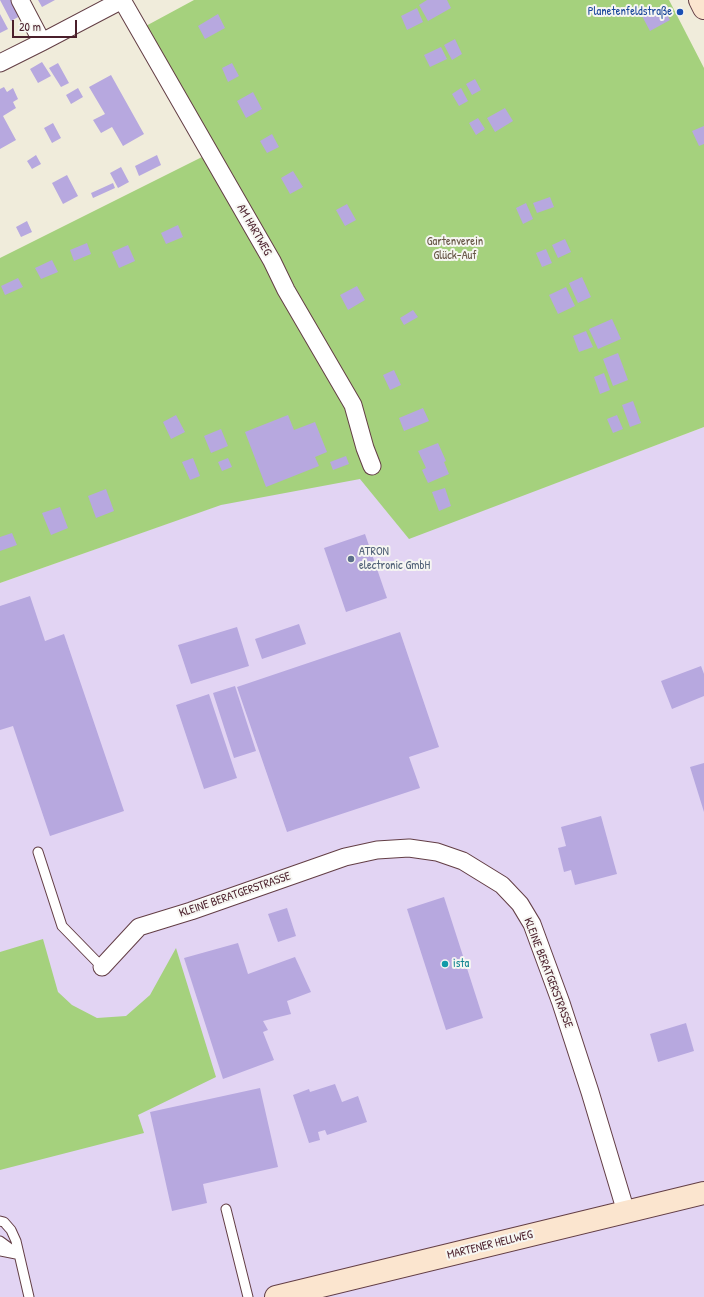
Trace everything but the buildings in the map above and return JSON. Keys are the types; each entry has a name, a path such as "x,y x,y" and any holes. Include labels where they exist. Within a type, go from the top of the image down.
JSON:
{"street":[{"path":"20,0 42,42"},
{"path":"0,63 122,0"},
{"name":"AM HARTWEG","path":"122,0 272,261 286,290 353,405 365,448 372,466"},
{"path":"700,0 704,8"},
{"name":"KLEINE BERATGERSTRASSE","path":"102,967 139,928 345,857 377,850 409,848 437,852 463,861 502,885 520,904 532,924 561,1003 626,1212"},
{"name":"MARTENER HELLWEG","path":"276,1297 704,1193"}],"lane":[{"path":"38,852 62,926 102,967"},
{"path":"226,1209 248,1297"},
{"path":"0,1220 4,1222 11,1230 16,1241 29,1297"},
{"path":"0,1241 19,1255"},
{"path":"0,1252 3,1251 19,1255"}],"shaded area":[{"path":"704,427 704,1297 0,1297 0,583 222,504 350,465 409,538"}],"green space":[{"name":"Gartenverein Glück-Auf","path":"194,0 669,0 704,68 704,427 409,539 360,479 221,505 0,583 0,258 208,154 144,27"},
{"path":"43,939 58,992 72,1005 97,1018 126,1016 150,995 176,948 216,1077 138,1115 144,1133 0,1170 0,952"}],"place":[{"name":"Planetenfeldstraße","path":"680,12"},
{"name":"ATRON electronic GmbH","path":"351,559"},
{"name":"ista","path":"445,964"}]}
